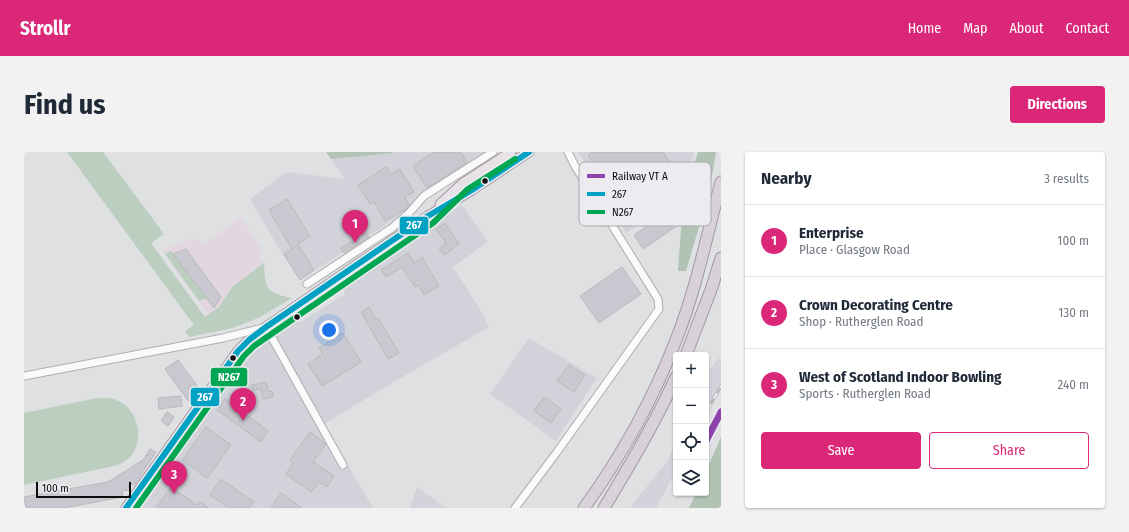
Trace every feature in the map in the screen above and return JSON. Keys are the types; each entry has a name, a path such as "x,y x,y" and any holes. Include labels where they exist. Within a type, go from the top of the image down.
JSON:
{"highway":[{"path":"711,220 721,182"},
{"path":"584,508 626,443 653,392 677,340 693,289 709,226"},
{"path":"687,352 712,287 721,258"},
{"path":"604,508 636,455 673,384"}],"main road":[{"path":"428,216 463,183 511,152"},
{"path":"126,508 238,351 249,340 428,216 472,190 529,152"}],"street":[{"path":"307,284 392,228 409,213 424,196 493,152"},
{"path":"568,152 579,172"},
{"path":"515,508 659,309 658,299 612,226"},
{"path":"24,376 223,338 266,327 343,465"}],"shaded area":[{"path":"392,152 490,152 431,196 300,280 280,250 250,199 286,172 345,179 331,159"},
{"path":"578,152 694,152 691,162 584,162"},
{"path":"462,205 488,242 453,267 480,309 489,327 324,424 373,508 136,508 247,352 261,338 293,315 299,323 345,294 340,285"},
{"path":"241,217 263,250 258,251 264,263 233,286 219,307 209,315 162,250 197,238 203,246"},
{"path":"622,226 637,226 626,233"},
{"path":"529,338 597,378 556,441 490,394"},
{"path":"719,358 721,359 721,385 709,409 709,384 711,380 709,378 709,371"},
{"path":"673,450 673,477 656,508 630,508 667,461"},
{"path":"417,487 446,508 410,508"}],"green space":[{"path":"67,152 103,152 164,234 151,243 205,317 219,307 233,286 264,263 265,278 268,288 276,294 292,298 260,317 233,328 189,337 185,331 194,325"},
{"path":"326,152 392,152 393,153 331,159"},
{"path":"698,152 716,152 711,181 711,162 695,162"},
{"path":"681,226 699,226 686,271 678,271"},
{"path":"171,251 207,298 199,301 165,254"},
{"path":"97,398 114,399 129,409 134,416 137,423 138,440 132,455 124,462 114,466 24,485 24,413"},
{"path":"721,437 721,508 689,508 695,496 709,496 709,464"}],"building":[{"path":"434,152 461,152 467,162 427,188 413,166"},
{"path":"592,152 663,152 669,162 592,162 588,155"},
{"path":"386,167 391,174 400,169 414,192 405,197 409,205 406,209 385,221 374,202 370,204 358,185"},
{"path":"287,199 310,236 298,244 314,270 300,280 284,254 292,249 269,210"},
{"path":"445,223 459,244 444,255 439,248 446,243 436,229"},
{"path":"647,226 677,226 643,249 634,235"},
{"path":"366,233 369,237 344,253 341,248"},
{"path":"186,249 221,297 214,308 173,254"},
{"path":"408,253 414,263 422,257 439,286 424,295 418,285 415,287 402,267 386,277 381,270"},
{"path":"622,267 641,294 599,323 580,296"},
{"path":"369,307 376,319 378,318 399,353 388,359 361,312"},
{"path":"343,333 361,362 322,386 308,364 323,354 319,348"},
{"path":"178,360 198,387 189,402 165,369"},
{"path":"569,365 585,375 574,392 557,381"},
{"path":"266,382 269,392 272,391 273,397 263,399 261,389 253,390 252,385"},
{"path":"181,396 182,406 159,409 158,398"},
{"path":"544,397 561,409 551,423 534,411"},
{"path":"225,399 268,431 261,442 217,410"},
{"path":"167,412 174,417 168,426 161,421"},
{"path":"206,427 231,445 207,478 182,460"},
{"path":"310,432 326,444 313,462 334,476 327,487 319,482 311,492 286,474 293,463 290,460"},
{"path":"150,449 156,452 135,484 128,485 130,490 122,491 123,497 64,508 26,508 24,497 108,482 143,460"},
{"path":"221,479 254,502 249,508 229,508 210,495"},
{"path":"171,487 197,505 200,502 209,508 156,508"},
{"path":"281,493 302,508 271,508"}],"railway":[{"path":"709,407 721,386"}],"transit line":[{"name":"267","path":"126,508 238,351 249,340 428,216 472,190 529,152"},
{"name":"N267","path":"136,508 244,356 254,346 433,223 468,189 515,159"},
{"path":"709,435 721,412"}],"place":[{"name":"Enterprise","path":"355,243"},
{"name":"Crown Decorating Centre","path":"243,421"},
{"name":"West of Scotland Indoor Bowling","path":"174,494"}]}
